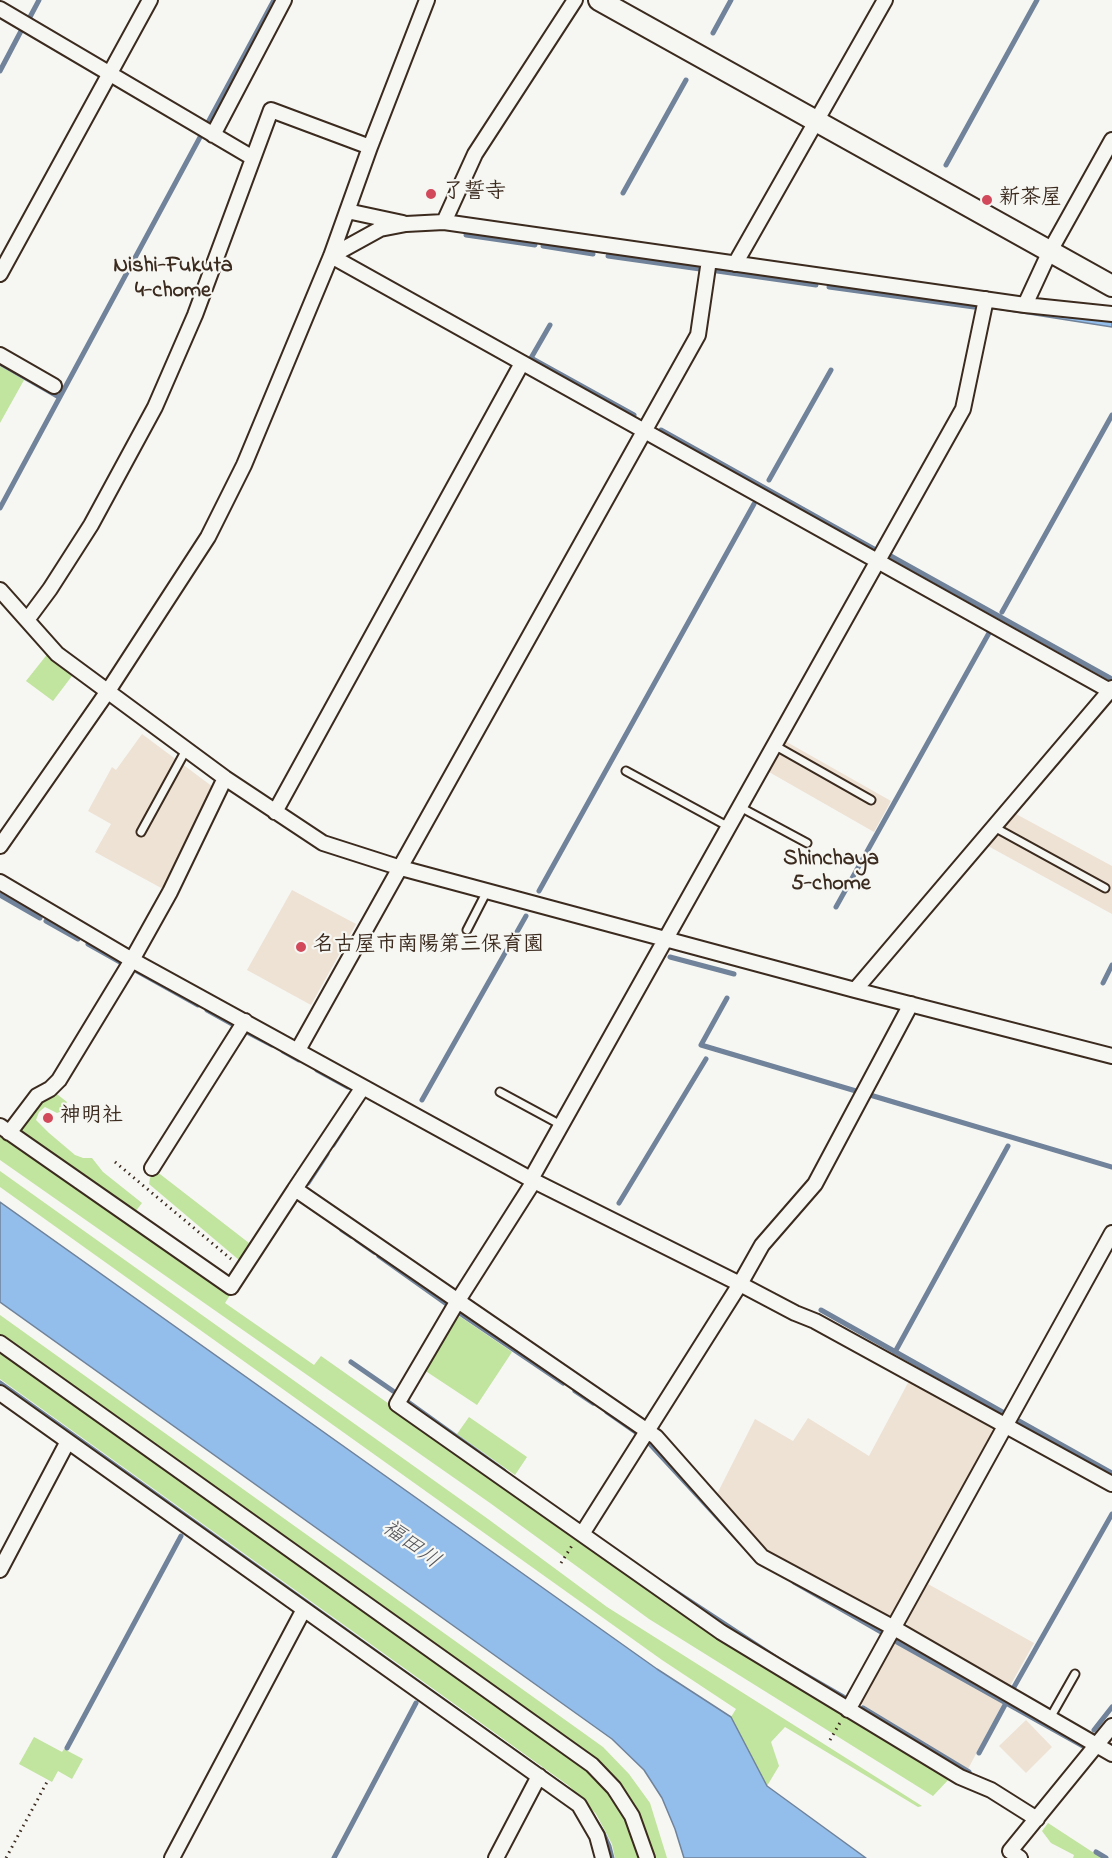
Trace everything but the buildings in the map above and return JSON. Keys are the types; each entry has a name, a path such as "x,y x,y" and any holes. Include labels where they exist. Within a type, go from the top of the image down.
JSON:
{"street":[{"path":"0,274 150,0"},
{"path":"207,131 284,0"},
{"path":"0,846 108,691 208,537 244,465 331,256 427,0"},
{"path":"444,222 475,154 575,0"},
{"path":"598,0 1112,286"},
{"path":"735,264 885,0"},
{"path":"0,9 253,158"},
{"path":"27,620 91,525 154,407 195,315 271,110 370,147"},
{"path":"1025,305 1050,251 1112,141"},
{"path":"347,210 406,224"},
{"path":"331,256 380,229 406,224 444,222 1025,305 1112,314"},
{"path":"331,256 1112,690 855,990"},
{"path":"298,1050 698,335 709,260"},
{"path":"986,299 963,409 876,560 561,1125 533,1180 397,1404 721,1632 960,1778 991,1790 1037,1819"},
{"path":"0,355 54,386"},
{"path":"275,812 522,363"},
{"path":"0,590 57,654 225,778 323,843 401,868 855,990 1112,1056"},
{"path":"225,778 175,881 132,960 59,1080 50,1089 37,1096 5,1130 231,1287 363,1087"},
{"path":"0,882 132,960 533,1180 815,1321 1112,1484"},
{"path":"582,1534 740,1284 762,1245 815,1184 910,1004"},
{"path":"152,1168 245,1021"},
{"path":"295,1189 656,1437 762,1557 894,1628 1112,1754"},
{"path":"848,1710 1112,1233"},
{"path":"0,1343 592,1765 614,1788 632,1816 647,1858"},
{"path":"0,1393 303,1611 579,1805 597,1836 603,1858"},
{"path":"0,1570 68,1443"},
{"path":"172,1858 303,1611"},
{"path":"1020,1858 1010,1851 1112,1726"},
{"path":"496,1858 539,1776"}],"lane":[{"path":"774,745 871,800"},
{"path":"141,832 187,749"},
{"path":"627,771 729,827"},
{"path":"740,807 807,843"},
{"path":"994,827 1105,888"},
{"path":"467,930 487,891"},
{"path":"500,1092 561,1125"},
{"path":"1050,1718 1075,1674"}],"path":[{"path":"115,1162 242,1268"},
{"path":"561,1563 582,1534"},
{"path":"830,1740 848,1710"},
{"path":"6,1858 47,1782"}],"shaded area":[{"path":"142,734 213,787 163,889 95,852 111,824 88,811 112,767 116,770"},
{"path":"785,741 891,801 874,832 769,772"},
{"path":"1016,814 1112,866 1112,914 988,846"},
{"name":"名古屋市南陽第三保育園","path":"292,890 356,924 311,1005 247,970"},
{"path":"910,1379 997,1427 893,1616 884,1615 770,1554 717,1494 755,1419 793,1441 808,1418 869,1456"},
{"path":"928,1584 1034,1643 1010,1686 910,1630 906,1622"},
{"path":"894,1643 1003,1703 968,1769 860,1703"},
{"path":"1026,1720 1052,1747 1026,1773 999,1746"}],"green space":[{"path":"0,366 24,380 0,423"},
{"path":"49,652 75,672 53,701 26,681"},
{"path":"53,1091 67,1102 62,1111 57,1113 45,1107 39,1112 36,1120 75,1155 92,1158 103,1172 142,1203 135,1212 16,1130 37,1103"},
{"path":"0,1132 232,1292 225,1303 314,1365 321,1356 717,1635 950,1778 933,1796 649,1619 490,1503 0,1160"},
{"path":"0,1171 488,1519 607,1607 922,1806 918,1807 785,1727 771,1742 779,1766 767,1786 731,1717 736,1709 662,1660 0,1187"},
{"path":"156,1171 249,1243 239,1260 149,1184 150,1178"},
{"path":"0,1315 603,1747 629,1774 650,1803 667,1858 654,1858 637,1812 618,1782 595,1757 0,1335"},
{"path":"459,1316 512,1352 477,1405 424,1370"},
{"path":"0,1351 570,1756 613,1797 640,1858 615,1858 612,1844 596,1814 569,1786 0,1379"},
{"path":"469,1417 527,1457 515,1475 457,1434"},
{"path":"34,1737 62,1752 64,1749 83,1759 72,1779 58,1771 52,1782 19,1764"},
{"path":"1048,1823 1103,1858 1073,1858 1074,1855 1051,1843 1042,1831"}],"water":[{"path":"992,305 1112,321 1112,327 991,308"},
{"name":"福田川","path":"0,1202 657,1669 731,1717 767,1786 866,1858 684,1858 662,1798 644,1770 612,1739 0,1302"}],"waterway":[{"path":"30,17 39,0"},
{"path":"0,508 274,0"},
{"path":"713,33 731,0"},
{"path":"946,165 1037,0"},
{"path":"0,71 21,31"},
{"path":"623,193 686,80"},
{"path":"466,235 535,245"},
{"path":"543,246 593,254"},
{"path":"608,256 700,269"},
{"path":"717,271 816,285"},
{"path":"829,287 974,307"},
{"path":"550,325 531,358 634,415"},
{"path":"0,363 59,397"},
{"path":"769,480 831,370"},
{"path":"1002,612 1112,415"},
{"path":"661,430 874,549"},
{"path":"539,891 754,504"},
{"path":"889,555 1110,678"},
{"path":"836,907 989,633"},
{"path":"0,895 40,918"},
{"path":"422,1100 526,916"},
{"path":"46,921 78,939"},
{"path":"88,944 120,962"},
{"path":"670,957 734,974"},
{"path":"1103,983 1112,965"},
{"path":"137,971 198,1005"},
{"path":"727,998 701,1045 856,1091"},
{"path":"207,1010 234,1025"},
{"path":"247,1032 272,1045"},
{"path":"283,1051 299,1060"},
{"path":"619,1203 706,1059"},
{"path":"317,1070 348,1087"},
{"path":"870,1095 1112,1167"},
{"path":"333,1145 351,1117"},
{"path":"895,1352 1008,1146"},
{"path":"308,1183 327,1154"},
{"path":"342,1230 351,1236"},
{"path":"357,1240 374,1252"},
{"path":"379,1256 448,1305"},
{"path":"821,1310 1006,1414"},
{"path":"461,1314 563,1383"},
{"path":"351,1362 393,1391"},
{"path":"0,1383 577,1796"},
{"path":"575,1391 593,1403"},
{"path":"408,1402 504,1471"},
{"path":"607,1412 637,1433"},
{"path":"1019,1421 1112,1473"},
{"path":"649,1443 757,1560"},
{"path":"1014,1687 1112,1514"},
{"path":"67,1748 181,1536"},
{"path":"794,1582 883,1633"},
{"path":"667,1586 781,1661 845,1698"},
{"path":"897,1642 1083,1746"},
{"path":"334,1858 416,1703"},
{"path":"979,1753 1006,1703"},
{"path":"1094,1730 1112,1707"},
{"path":"863,1708 969,1772"},
{"path":"592,1815 603,1833 612,1858"},
{"path":"1096,1852 1106,1858"}],"place":[{"name":"了誓寺","path":"431,194"},
{"name":"新茶屋","path":"987,200"},
{"name":"名古屋市南陽第三保育園","path":"301,947"},
{"name":"神明社","path":"48,1118"}],"district":[{"name":"Nishi-Fukuta 4-chome","path":"173,280"},
{"name":"Shinchaya 5-chome","path":"831,872"}]}
